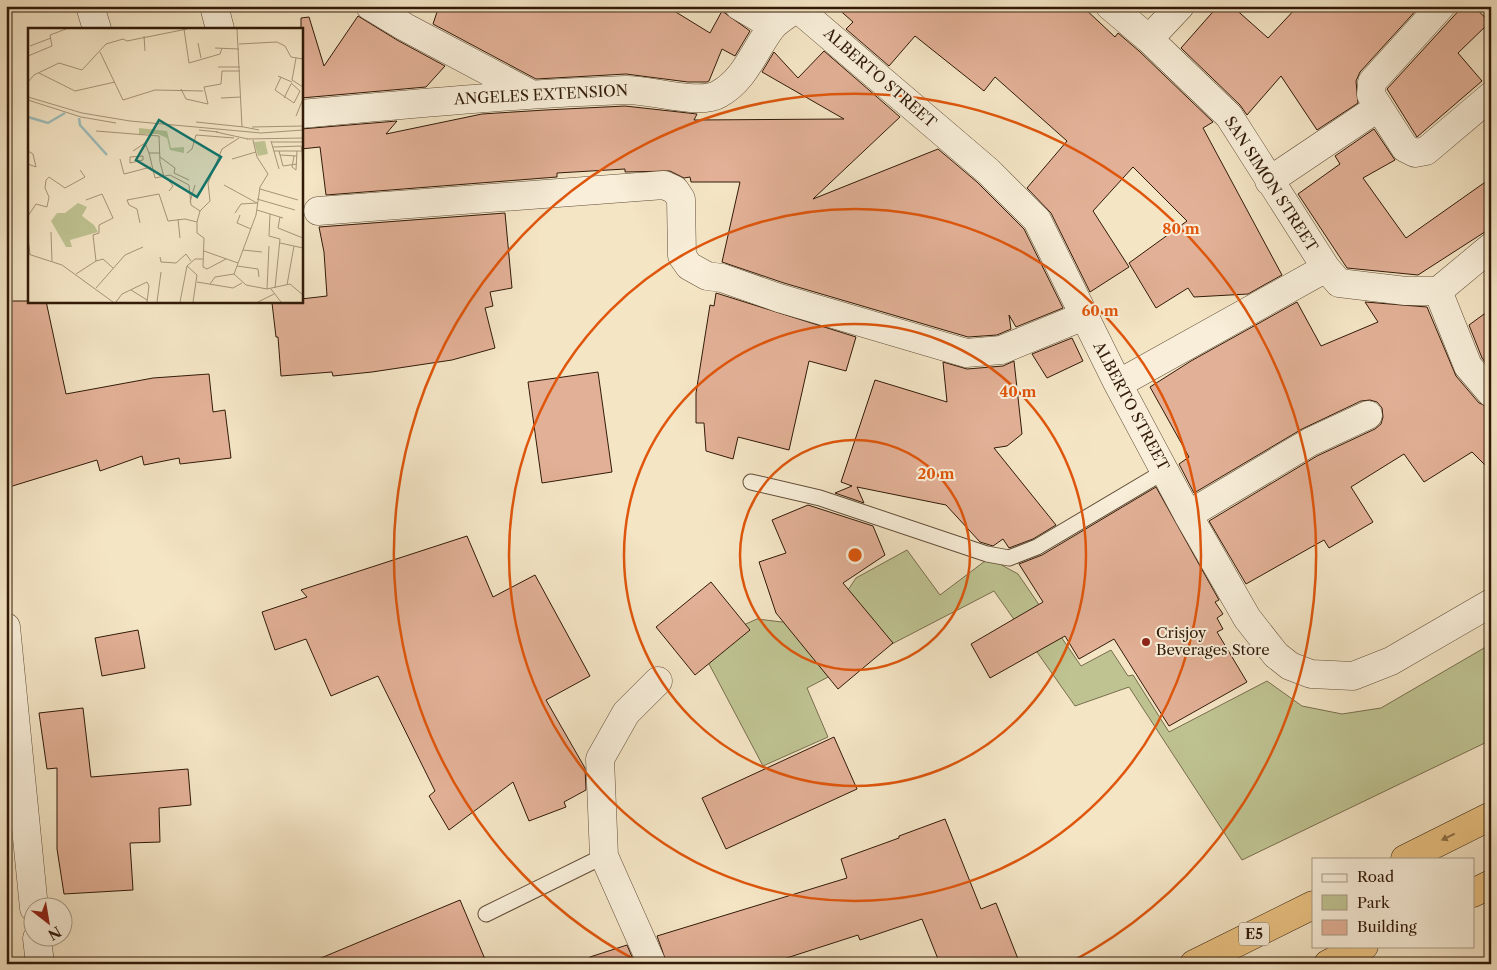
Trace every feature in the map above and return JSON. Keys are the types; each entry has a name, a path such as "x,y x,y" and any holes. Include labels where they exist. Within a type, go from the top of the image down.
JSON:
{"highway":[{"path":"1407,858 1491,816"},
{"path":"1474,892 1491,884"},
{"name":"E5","path":"1194,964 1312,905"},
{"path":"1328,964 1360,948"}],"street":[{"path":"90,6 97,28"},
{"path":"214,6 220,28"},
{"path":"370,6 397,23 531,94"},
{"path":"739,6 773,26"},
{"name":"SAN SIMON STREET","path":"1110,6 1149,39 1229,116 1326,268 1340,283 1406,291 1438,290"},
{"path":"1149,39 1180,6"},
{"path":"1441,6 1372,82 1371,95 1406,148 1415,153 1426,150 1491,96"},
{"name":"ANGELES EXTENSION","path":"302,114 531,94 634,90 702,98 717,95 748,68 773,26 798,7"},
{"name":"ALBERTO STREET","path":"798,7 988,171 1037,220 1118,384 1188,516 1247,618 1262,640 1290,666 1311,674 1353,676 1374,669 1491,603"},
{"path":"1269,181 1379,107"},
{"path":"318,211 664,184 675,190 680,199 682,256 689,266 708,276 722,278 779,298 966,353 1001,350 1084,316"},
{"path":"1491,247 1438,290 1468,366 1491,393"},
{"path":"1118,384 1326,268"},
{"path":"1188,516 1310,442 1368,415"},
{"path":"6,627 33,898"},
{"path":"652,964 604,856 600,759 626,713 658,681"},
{"path":"38,948 40,964"}],"lane":[{"path":"751,482 820,498 987,554 1009,558 1037,547 1165,471"},
{"path":"486,914 604,856"}],"green space":[{"path":"907,550 940,595 989,558 1018,574 1081,666 1111,650 1128,676 1133,675 1169,732 1267,681 1302,706 1342,714 1381,708 1491,644 1491,740 1242,860 1129,687 1075,706 994,591 807,688 828,737 763,766 699,645 757,619 782,622 846,593 856,578"}],"building":[{"path":"439,6 666,6 710,33 722,11 750,31 735,56 722,49 707,82 688,82 626,74 536,79 433,24"},
{"path":"835,6 1082,6 1115,37 1118,33 1139,51 1213,122 1203,128 1282,275 1248,294 1194,297 1188,288 1156,308 1129,263 1187,221 1133,167 1093,211 1129,267 1090,292 1051,213 1027,188 1067,141 995,77 984,91 915,36 889,66 846,29 853,22"},
{"path":"1218,6 1232,6 1268,38 1298,6 1420,6 1360,72 1356,81 1358,103 1317,130 1281,76 1247,115 1240,105 1181,48"},
{"path":"1463,6 1473,6 1490,22 1458,53 1482,81 1417,137 1387,89"},
{"path":"358,16 445,66 426,87 302,98 301,18 309,17 324,66"},
{"path":"824,51 900,117 813,199 938,149 977,182 1024,229 1063,308 1016,327 1009,315 1011,329 997,335 968,337 784,283 722,262 740,182 691,182 690,177 684,178 670,171 625,172 625,169 557,173 557,177 326,195 320,147 302,149 302,129 397,121 386,134 482,114 545,110 625,106 697,114 694,120 844,119 762,72 774,52 798,78"},
{"path":"1374,129 1395,160 1363,178 1406,238 1491,178 1491,228 1418,275 1347,268 1298,194 1340,164 1335,156"},
{"path":"505,213 512,288 490,292 493,306 485,308 495,348 452,360 372,372 333,376 332,372 281,376 278,337 276,337 272,303 302,302 302,299 327,296 324,252 319,227"},
{"path":"716,293 856,337 846,371 809,361 789,450 738,437 733,459 706,451 704,423 696,423 696,393 710,305 714,306"},
{"path":"6,301 46,302 66,394 153,378 209,374 213,412 225,410 231,458 180,464 179,458 144,465 142,456 100,471 97,460 6,488"},
{"path":"1297,302 1321,346 1378,322 1365,302 1427,307 1456,376 1479,403 1491,408 1491,471 1472,452 1424,482 1404,454 1351,487 1373,522 1329,548 1324,540 1246,584 1209,521 1317,456 1375,429 1381,424 1383,417 1382,408 1377,402 1370,400 1361,401 1302,429 1194,493 1179,464 1189,457 1150,387 1191,361"},
{"path":"1491,309 1491,369 1482,358 1469,325"},
{"path":"1072,338 1083,361 1047,378 1032,354"},
{"path":"1014,361 1022,434 1007,446 994,448 1056,525 1033,539 1009,548 1003,539 993,546 980,542 946,505 857,487 864,503 835,493 852,486 841,482 875,380 947,402 943,362 967,369 1003,366"},
{"path":"598,372 612,472 542,483 528,382"},
{"path":"1156,487 1219,600 1215,602 1223,614 1217,618 1223,629 1217,632 1247,682 1169,726 1114,639 1079,659 1065,636 990,678 971,644 1043,602 1019,564 1042,555"},
{"path":"808,505 873,526 885,555 843,583 893,643 838,689 776,613 759,562 786,553 772,520"},
{"path":"467,536 493,597 535,575 590,676 546,700 585,768 586,790 564,802 566,807 529,821 513,782 449,830 429,796 435,791 378,676 331,696 306,639 275,650 262,612 307,597 301,590"},
{"path":"711,582 750,630 695,675 656,627"},
{"path":"138,630 145,668 102,676 95,638"},
{"path":"83,708 91,777 188,769 191,805 159,808 160,842 130,843 133,890 64,894 57,849 57,768 47,769 39,713"},
{"path":"834,737 857,789 726,849 702,798"},
{"path":"945,819 981,909 996,903 1020,964 940,964 922,919 860,940 858,935 768,964 667,964 657,936 847,878 841,859"},
{"path":"460,900 487,964 309,964 309,963"},
{"path":"627,945 635,964 591,964 590,957"}],"place":[{"name":"Crisjoy Beverages Store","path":"1146,642"}]}
